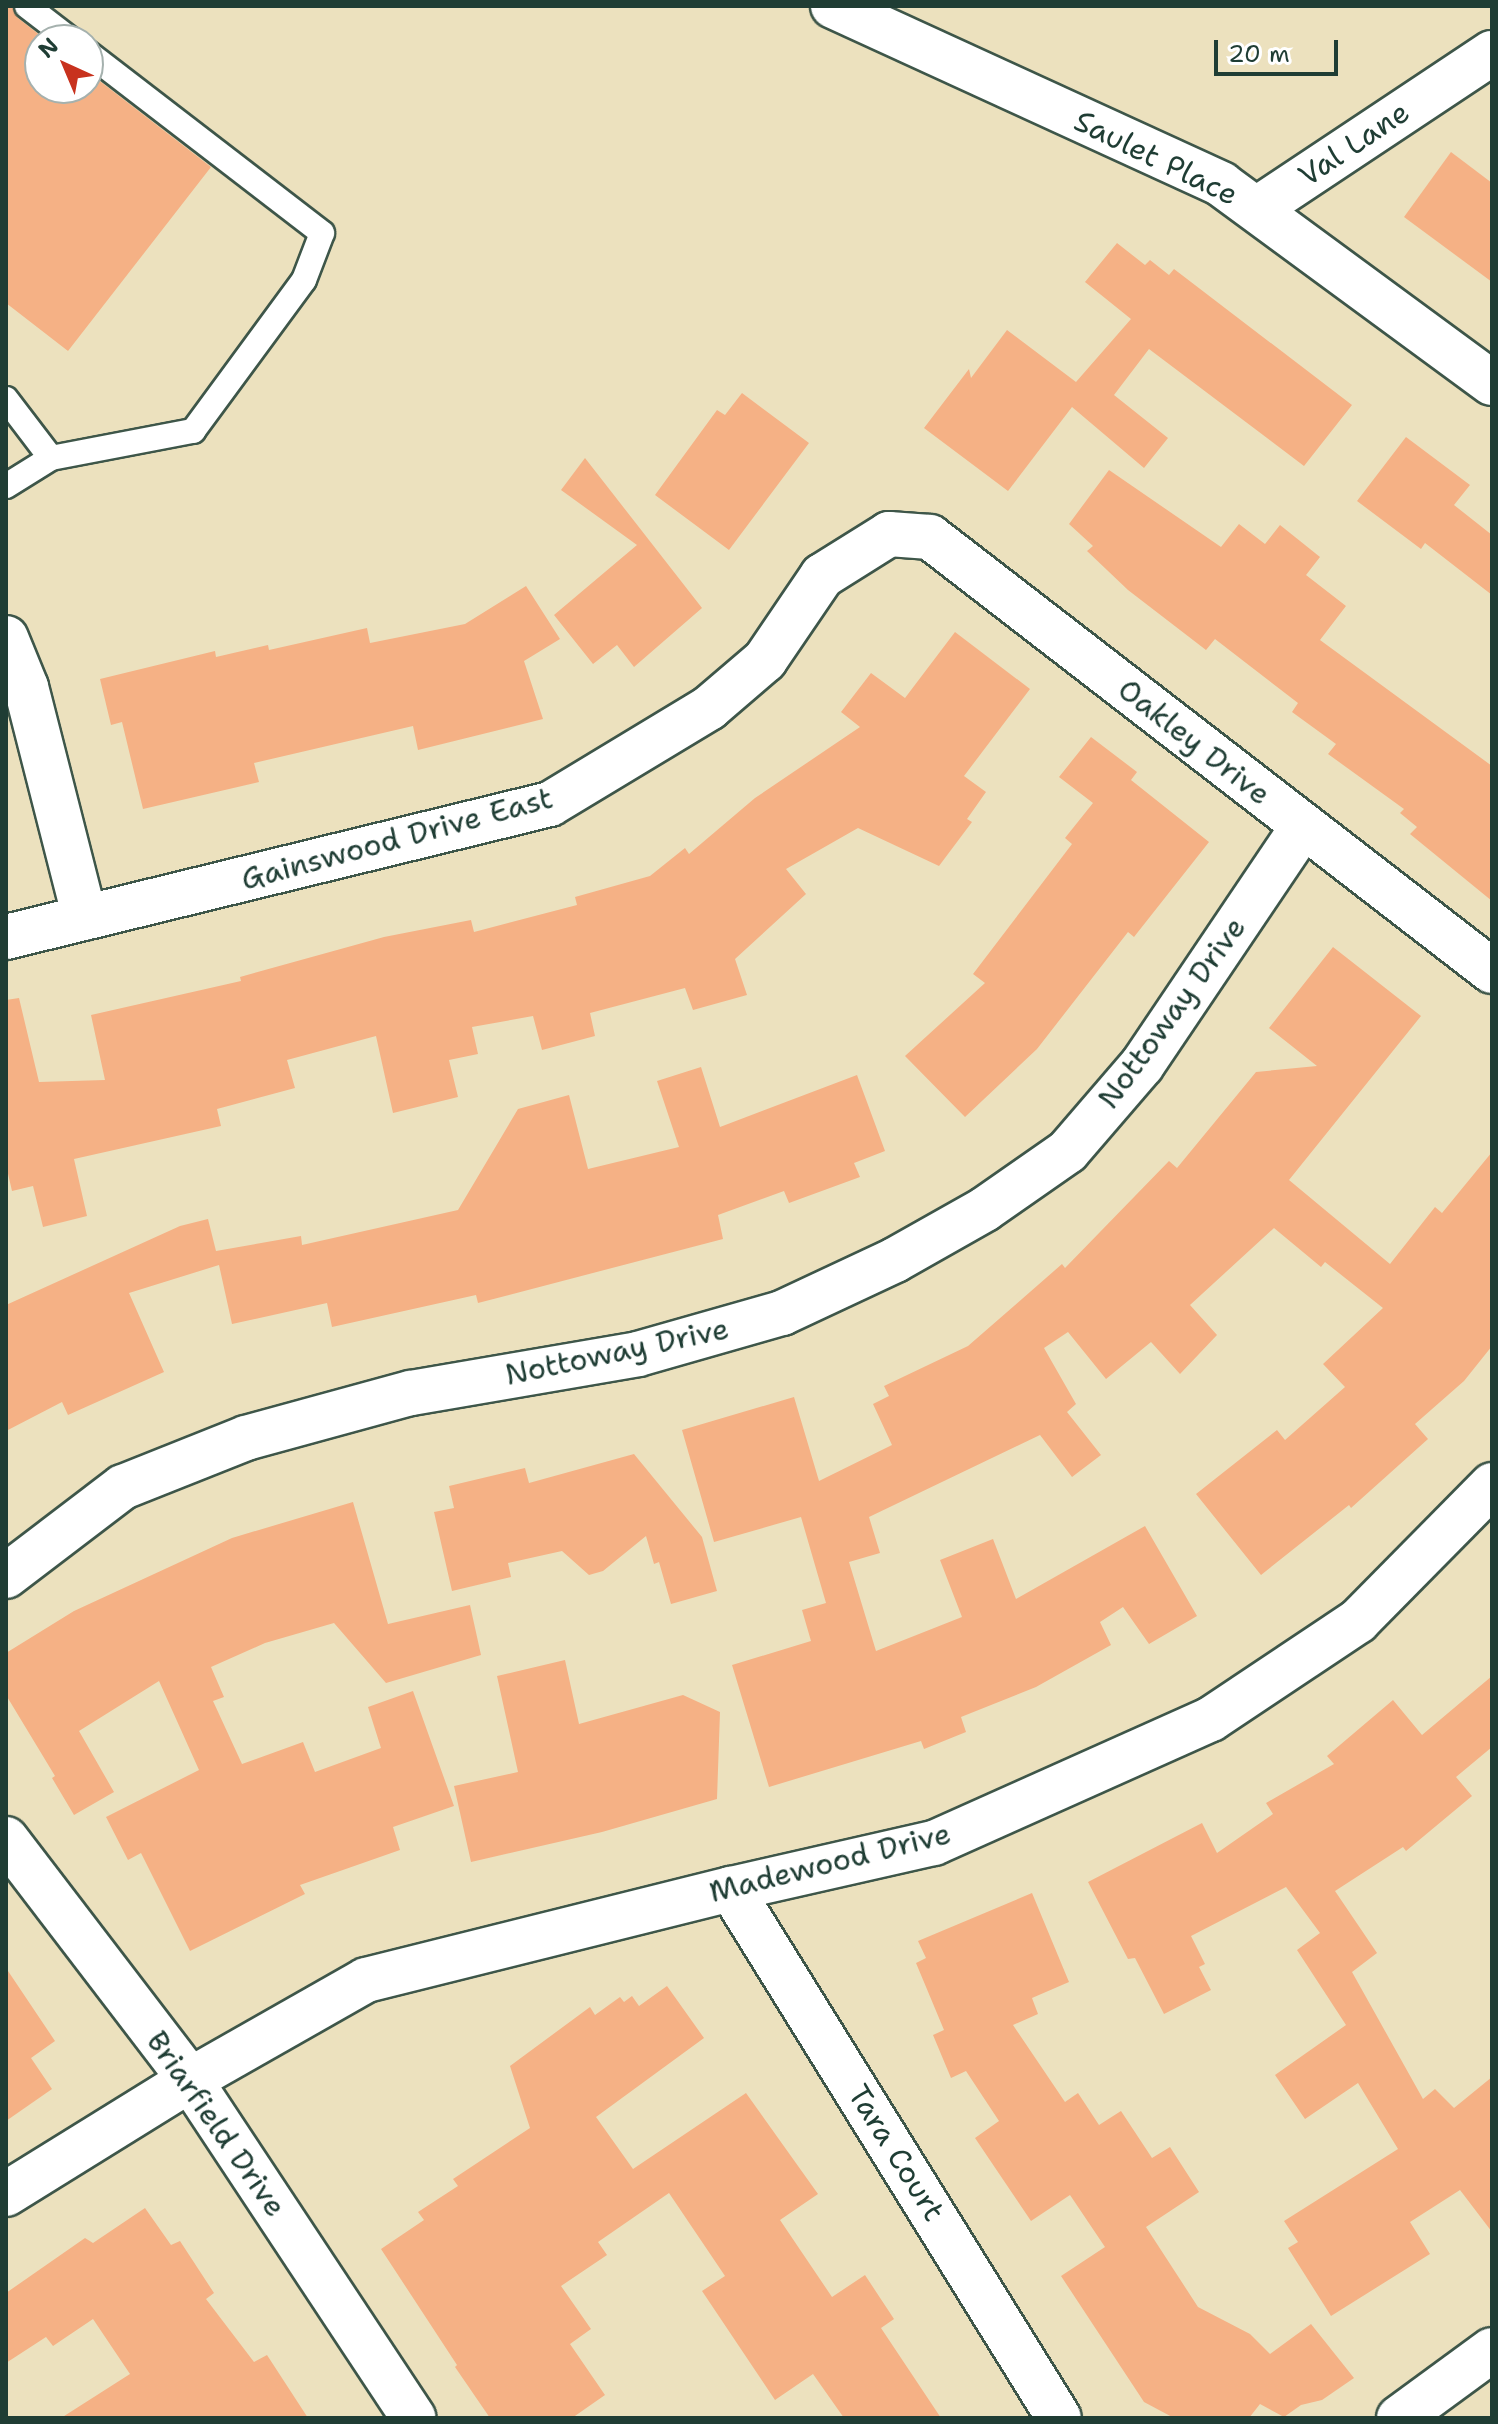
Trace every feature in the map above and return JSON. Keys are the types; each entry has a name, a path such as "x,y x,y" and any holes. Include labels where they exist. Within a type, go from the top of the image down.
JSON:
{"street":[{"name":"Saulet Place","path":"833,6 1221,184 1492,383"},
{"name":"Val Lane","path":"1257,209 1492,53"},
{"name":"Oakley Drive","path":"889,534 930,537 1492,971"},
{"name":"Gainswood Drive East","path":"6,937 550,804 709,708 765,660 822,576 889,534"},
{"path":"6,638 26,687 85,918"},
{"name":"Nottoway Drive","path":"6,1576 123,1487 246,1438 411,1393 638,1354 782,1313 895,1260 985,1209 1068,1151 1142,1065 1303,826"},
{"name":"Madewood Drive","path":"6,2194 190,2080 366,1980 731,1889 934,1843 1211,1719 1358,1621 1492,1485"},
{"name":"Briarfield Drive","path":"6,1839 190,2080 414,2418"},
{"name":"Tara Court","path":"731,1889 1059,2418"},
{"path":"1399,2418 1492,2350"}],"lane":[{"path":"27,6 50,24"},
{"path":"6,486 51,458 193,431 304,280 322,233 104,65"},
{"path":"6,399 51,458"}],"building":[{"path":"6,6 12,6 18,18 26,24 24,104 104,104 104,84 211,167 68,351 6,303"},
{"path":"1451,152 1492,183 1492,282 1404,217"},
{"path":"1117,243 1145,265 1150,260 1169,275 1174,269 1352,405 1304,466 1149,349 1114,395 1168,438 1144,468 1072,407 1008,491 924,428 969,369 971,378 1007,330 1076,382 1131,319 1085,282"},
{"path":"742,393 809,443 729,550 655,495 717,410 725,415"},
{"path":"1406,437 1470,485 1454,505 1492,535 1492,595 1425,543 1421,549 1357,501"},
{"path":"585,458 702,608 634,667 617,645 593,664 554,615 637,545 561,490"},
{"path":"1109,470 1221,547 1239,524 1265,544 1280,525 1320,557 1306,575 1346,606 1320,640 1492,766 1492,901 1410,834 1417,827 1400,813 1404,809 1328,754 1336,744 1292,712 1298,703 1215,639 1206,650 1128,590 1087,551 1093,546 1069,524"},
{"path":"526,586 560,639 524,661 543,719 418,750 413,726 254,763 259,782 143,809 122,722 111,725 100,679 215,651 216,657 268,645 269,650 367,628 370,643 465,624"},
{"path":"955,632 1030,689 964,776 986,792 967,819 972,822 939,866 858,828 786,869 806,894 735,959 747,995 693,1010 685,988 590,1013 595,1036 542,1050 533,1016 472,1027 478,1054 449,1060 458,1097 393,1113 376,1036 287,1060 295,1088 217,1109 221,1126 74,1159 87,1216 43,1227 33,1186 12,1191 6,1165 6,1000 19,998 39,1082 105,1080 91,1015 241,981 240,977 384,937 471,920 474,932 577,905 575,897 650,876 685,848 689,854 755,798 860,727 841,712 871,673 905,698"},
{"path":"1091,737 1137,772 1131,780 1209,842 1134,937 1128,932 1037,1049 965,1117 905,1056 985,983 973,974 1072,844 1065,838 1093,803 1059,777"},
{"path":"1333,947 1421,1016 1289,1180 1390,1264 1435,1207 1442,1213 1492,1152 1492,1346 1464,1381 1415,1424 1428,1439 1351,1508 1349,1505 1261,1575 1196,1494 1277,1430 1285,1440 1345,1387 1323,1364 1383,1308 1325,1262 1321,1267 1274,1228 1190,1305 1217,1335 1180,1374 1151,1342 1106,1379 1068,1332 1044,1348 1076,1404 1067,1412 1101,1455 1072,1477 1040,1435 869,1517 880,1553 849,1562 876,1651 962,1617 940,1560 993,1539 1016,1599 1145,1526 1197,1616 1149,1644 1123,1607 1100,1622 1111,1645 1036,1687 961,1717 966,1732 924,1749 921,1741 769,1787 732,1665 811,1641 802,1610 826,1603 801,1517 714,1542 682,1430 794,1397 819,1481 892,1445 873,1404 889,1396 884,1386 968,1346 1062,1264 1065,1268 1169,1161 1177,1168 1256,1072 1317,1066 1269,1028"},
{"path":"701,1067 720,1127 857,1075 885,1151 854,1163 860,1177 789,1203 784,1191 718,1215 723,1239 478,1303 476,1295 332,1327 327,1303 232,1324 219,1265 129,1293 164,1372 68,1415 62,1402 6,1431 6,1305 180,1226 208,1219 216,1251 301,1236 302,1245 458,1210 518,1109 569,1095 588,1169 679,1147 657,1081"},
{"path":"634,1454 702,1537 717,1591 671,1604 659,1562 654,1564 646,1536 603,1571 589,1575 562,1551 508,1563 511,1577 452,1591 434,1512 454,1508 449,1486 525,1468 529,1483"},
{"path":"353,1502 388,1624 470,1605 481,1655 386,1683 334,1623 265,1643 211,1667 224,1697 213,1701 242,1764 303,1742 315,1772 381,1748 368,1707 413,1691 454,1806 393,1827 400,1850 300,1885 305,1894 190,1951 141,1853 128,1860 106,1817 199,1770 159,1681 79,1731 114,1792 74,1815 52,1778 55,1776 6,1695 6,1653 74,1611 232,1538"},
{"path":"565,1660 579,1724 683,1695 720,1712 717,1799 602,1832 471,1862 454,1786 518,1772 497,1676"},
{"path":"1492,1676 1492,1747 1456,1777 1472,1796 1406,1851 1403,1847 1335,1891 1377,1953 1352,1972 1423,2099 1435,2089 1454,2108 1492,2077 1492,2232 1460,2190 1410,2222 1430,2254 1331,2316 1288,2248 1298,2242 1284,2221 1398,2149 1358,2083 1305,2119 1275,2075 1346,2025 1297,1950 1320,1933 1286,1887 1191,1936 1205,1964 1199,1967 1211,1990 1164,2014 1135,1958 1128,1959 1088,1882 1202,1823 1217,1853 1273,1814 1266,1803 1334,1764 1327,1756 1393,1700 1422,1735"},
{"path":"1032,1893 1069,1982 1032,1998 1038,2014 1013,2025 1065,2102 1078,2093 1099,2125 1121,2111 1152,2158 1170,2147 1199,2192 1146,2227 1198,2307 1250,2334 1270,2354 1311,2324 1354,2378 1322,2400 1301,2405 1284,2417 1260,2404 1249,2418 1174,2418 1144,2402 1061,2276 1105,2247 1070,2195 1031,2221 975,2138 999,2121 966,2071 951,2078 933,2035 944,2030 916,1963 926,1958 918,1941"},
{"path":"6,1968 55,2041 31,2058 52,2089 6,2121"},
{"path":"667,1986 704,2038 596,2117 633,2169 746,2093 818,2194 780,2220 832,2297 865,2275 894,2319 881,2328 941,2418 844,2418 813,2374 775,2400 702,2291 725,2276 669,2193 598,2242 607,2255 561,2286 591,2329 570,2344 605,2395 572,2418 490,2418 455,2367 457,2365 381,2249 424,2220 418,2212 458,2186 453,2179 530,2128 510,2066 590,2007 595,2015 620,1997 624,2002 632,1996 639,2006"},
{"path":"145,2208 171,2245 180,2241 214,2293 206,2299 254,2362 267,2355 308,2418 61,2418 130,2374 93,2319 53,2346 46,2337 6,2363 6,2293 85,2238 93,2243"}]}
